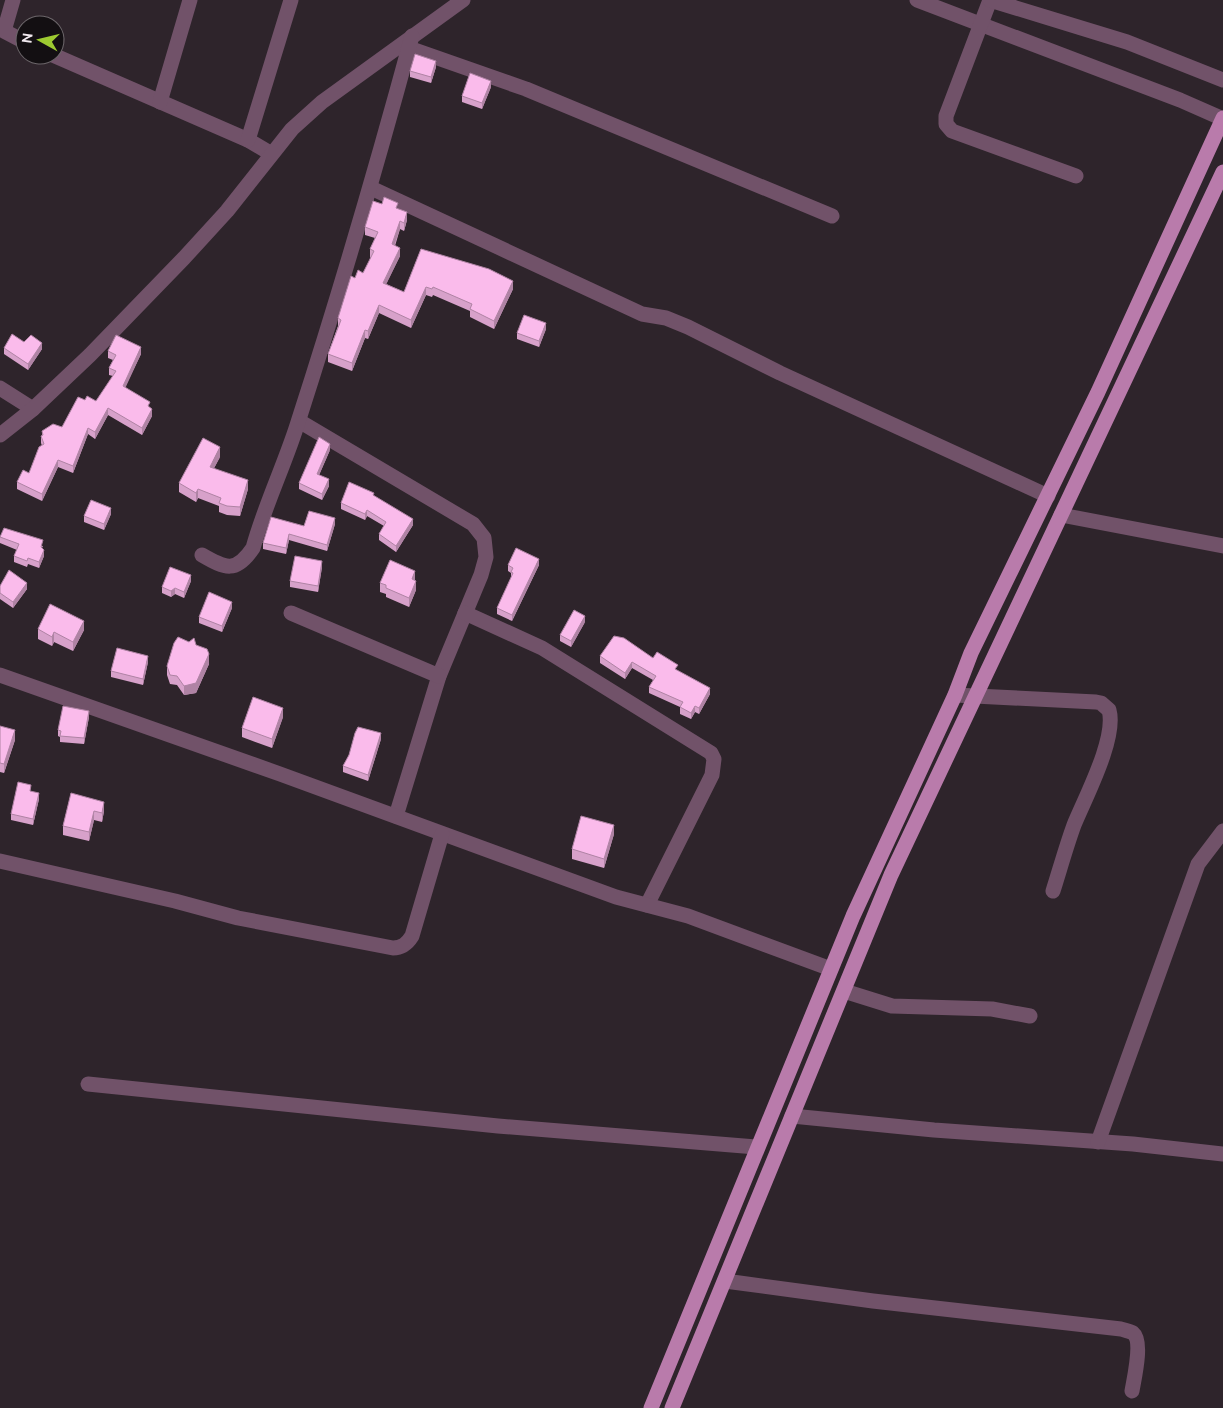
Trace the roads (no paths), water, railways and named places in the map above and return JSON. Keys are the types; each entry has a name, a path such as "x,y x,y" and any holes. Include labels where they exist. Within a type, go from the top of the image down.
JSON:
{"main road":[{"path":"651,1408 756,1147 879,857 955,695 971,653 1048,496 1148,284 1223,118"},
{"path":"672,1408 891,875 1223,172"}],"street":[{"path":"13,0 2,36 15,39"},
{"path":"160,102 190,0"},
{"path":"248,140 291,0"},
{"path":"0,435 33,409 90,355 184,258 227,211 270,154 292,129 322,102 411,42 463,0"},
{"path":"917,0 1223,118"},
{"path":"1076,176 949,128 946,116 990,0 1127,42 1223,80"},
{"path":"202,555 227,567 237,565 253,548 299,421 371,188 411,42"},
{"path":"411,42 832,216"},
{"path":"65,60 248,140 270,154"},
{"path":"371,188 642,314 666,318 688,326 780,373 1048,496"},
{"path":"0,388 33,409"},
{"path":"299,421 480,530 486,546 486,557 481,575 440,676 396,816"},
{"path":"1062,515 1223,546"},
{"path":"291,613 440,676"},
{"path":"465,613 542,648 711,753 714,759 712,774 647,905"},
{"path":"0,675 396,816 616,897 688,916 831,969"},
{"path":"955,695 1096,702 1105,705 1109,710 1110,728 1102,758 1074,826 1053,891"},
{"path":"0,861 175,901 238,918 400,948 408,943 412,936 442,834"},
{"path":"1098,1142 1198,864 1221,839"},
{"path":"844,991 892,1006 992,1009 1030,1016"},
{"path":"88,1084 498,1126 756,1147"},
{"path":"792,1116 1223,1154"},
{"path":"725,1281 873,1301 1122,1329 1133,1333 1136,1339 1137,1364 1132,1391"}]}
